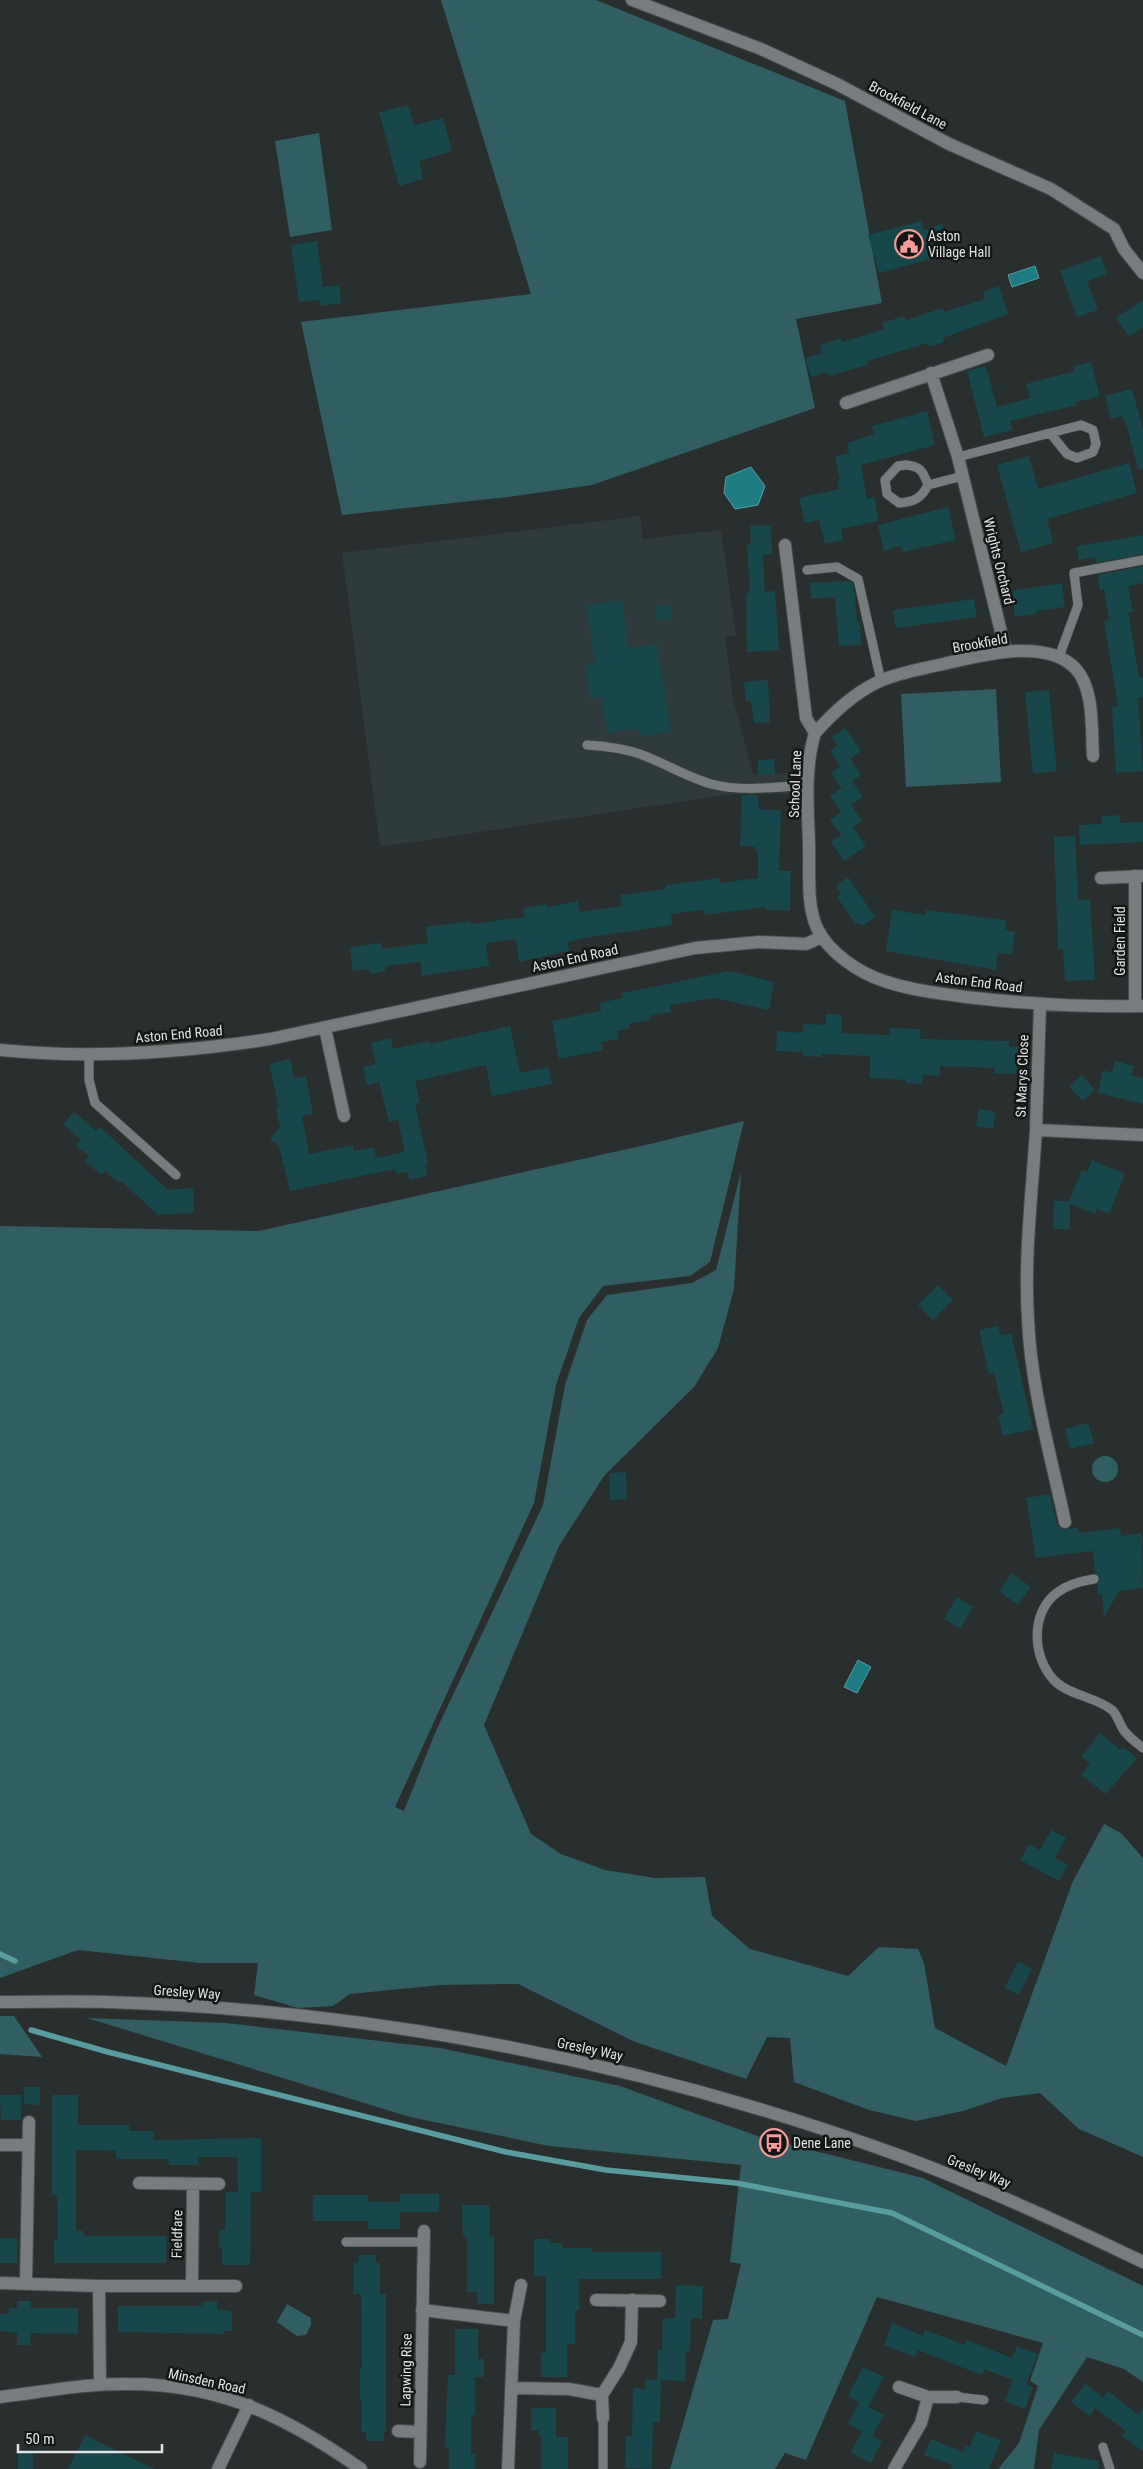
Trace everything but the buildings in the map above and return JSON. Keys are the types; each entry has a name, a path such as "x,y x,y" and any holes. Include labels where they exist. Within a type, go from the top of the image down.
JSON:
{"street":[{"name":"Brookfield Lane","path":"632,0 761,49 837,84 949,144 1052,189 1114,230 1124,249 1143,273"},
{"path":"846,403 988,355"},
{"name":"Wrights Orchard","path":"931,374 958,457 1006,652"},
{"name":"School Lane","path":"785,545 806,718 815,733 808,760 807,785 811,900 816,927 822,937"},
{"name":"Brookfield","path":"815,733 849,700 881,681 905,672 1006,652 1036,652 1059,657 1074,667 1085,682 1093,756"},
{"name":"Garden Field","path":"1101,878 1139,876 1139,1006"},
{"name":"Aston End Road","path":"0,1050 48,1055 89,1056 205,1049 325,1028 695,948 759,942 806,944 822,937 833,949 857,967 883,980 943,994 1040,1005 1139,1006"},
{"name":"St Marys Close","path":"1040,1005 1036,1130 1143,1135"},
{"path":"325,1028 344,1116"},
{"path":"1036,1130 1028,1251 1028,1319 1033,1373 1065,1522"},
{"name":"Gresley Way","path":"0,2002 106,2002 210,2008 322,2019 420,2031 620,2070 760,2109 897,2154 1045,2215 1143,2262"},
{"path":"26,2283 28,2122"},
{"path":"0,2145 27,2145"},
{"path":"139,2183 219,2184"},
{"name":"Fieldfare","path":"192,2285 193,2185"},
{"name":"Lapwing Rise","path":"420,2462 423,2236"},
{"path":"0,2284 236,2286"},
{"path":"508,2469 514,2321 521,2285"},
{"path":"99,2286 100,2385"},
{"path":"596,2300 660,2301"},
{"path":"603,2418 602,2395 619,2368 631,2342 632,2300"},
{"path":"422,2310 514,2321"},
{"name":"Minsden Road","path":"0,2397 100,2385 129,2384 184,2388 249,2405 303,2430 362,2469"},
{"path":"512,2388 569,2389 602,2395"},
{"path":"899,2388 928,2397 957,2397"},
{"path":"894,2469 921,2423 928,2397"},
{"path":"218,2469 249,2405"},
{"path":"398,2430 420,2432"}],"lane":[{"path":"958,457 1081,425 1088,426 1093,430 1096,444 1093,452 1077,458 1067,454 1051,434"},
{"path":"928,485 922,470 916,466 898,466 886,480 887,494 899,503 915,500 928,485 963,476"},
{"path":"1059,657 1078,605 1074,572 1143,560"},
{"path":"807,570 837,567 858,579 881,681"},
{"path":"587,745 613,747 639,754 710,784 742,789 807,785"},
{"path":"89,1056 89,1080 96,1103 176,1175"},
{"path":"1094,1578 1073,1583 1057,1592 1048,1601 1042,1614 1037,1639 1042,1664 1057,1683 1113,1711 1126,1734 1143,1748"},
{"path":"346,2242 423,2236"},
{"path":"957,2397 984,2400"},
{"path":"603,2418 603,2469"},
{"path":"1103,2448 1110,2469"}],"shaded area":[{"path":"441,0 596,0 845,101 882,303 796,319 815,408 592,485 508,497 342,515 301,322 531,294"},
{"path":"319,133 332,230 290,237 275,141"},
{"path":"1035,266 1039,278 1012,287 1008,275"},
{"path":"751,467 765,486 758,505 735,509 724,493 726,477"},
{"path":"640,516 643,539 721,530 736,636 725,637 733,698 753,774 792,773 793,794 733,794 380,847 342,553"},
{"path":"996,689 1001,782 906,787 901,694"},
{"path":"744,1121 710,1262 690,1276 603,1286 579,1318 556,1385 534,1503 395,1807 404,1811 435,1733 543,1505 565,1385 587,1320 607,1295 692,1283 716,1270 741,1172 734,1289 718,1348 694,1387 604,1476 559,1546 484,1725 531,1834 561,1854 605,1870 655,1878 705,1877 712,1916 750,1949 848,1976 879,1947 918,1949 924,1963 935,2028 1006,2066 1073,1881 1104,1824 1121,1833 1143,1858 1143,2157 1079,2129 1040,2093 1002,2098 963,2111 916,2121 869,2110 794,2082 790,2038 767,2037 746,2079 635,2042 518,1984 441,1985 350,1994 333,2006 298,2008 254,1995 258,1963 200,1963 78,1950 0,1978 0,1226 259,1231 650,1144"},
{"path":"1105,1456 1114,1460 1118,1469 1114,1478 1105,1482 1096,1478 1092,1469 1096,1460"},
{"path":"858,1660 871,1667 857,1693 844,1687"},
{"path":"0,2016 14,2016 42,2057 0,2054"},
{"path":"87,2018 226,2023 440,2048 620,2086 763,2138 923,2178 1143,2286 1143,2382 1124,2369 1087,2357 1039,2430 1034,2469 998,2469 1019,2443 1038,2386 1030,2381 1043,2343 877,2297 806,2460 785,2453 775,2469 670,2469 713,2320 728,2319 741,2264 730,2262 741,2165 549,2146 410,2117"},
{"path":"287,2304 311,2318 311,2325 306,2335 297,2336 277,2322"}],"waterway":[{"path":"0,1954 15,1961"},
{"path":"31,2030 108,2052 506,2152 606,2170 736,2183 892,2213 1143,2335"}],"place":[{"name":"Aston Village Hall","path":"909,244"},
{"name":"Dene Lane","path":"774,2143"}]}
